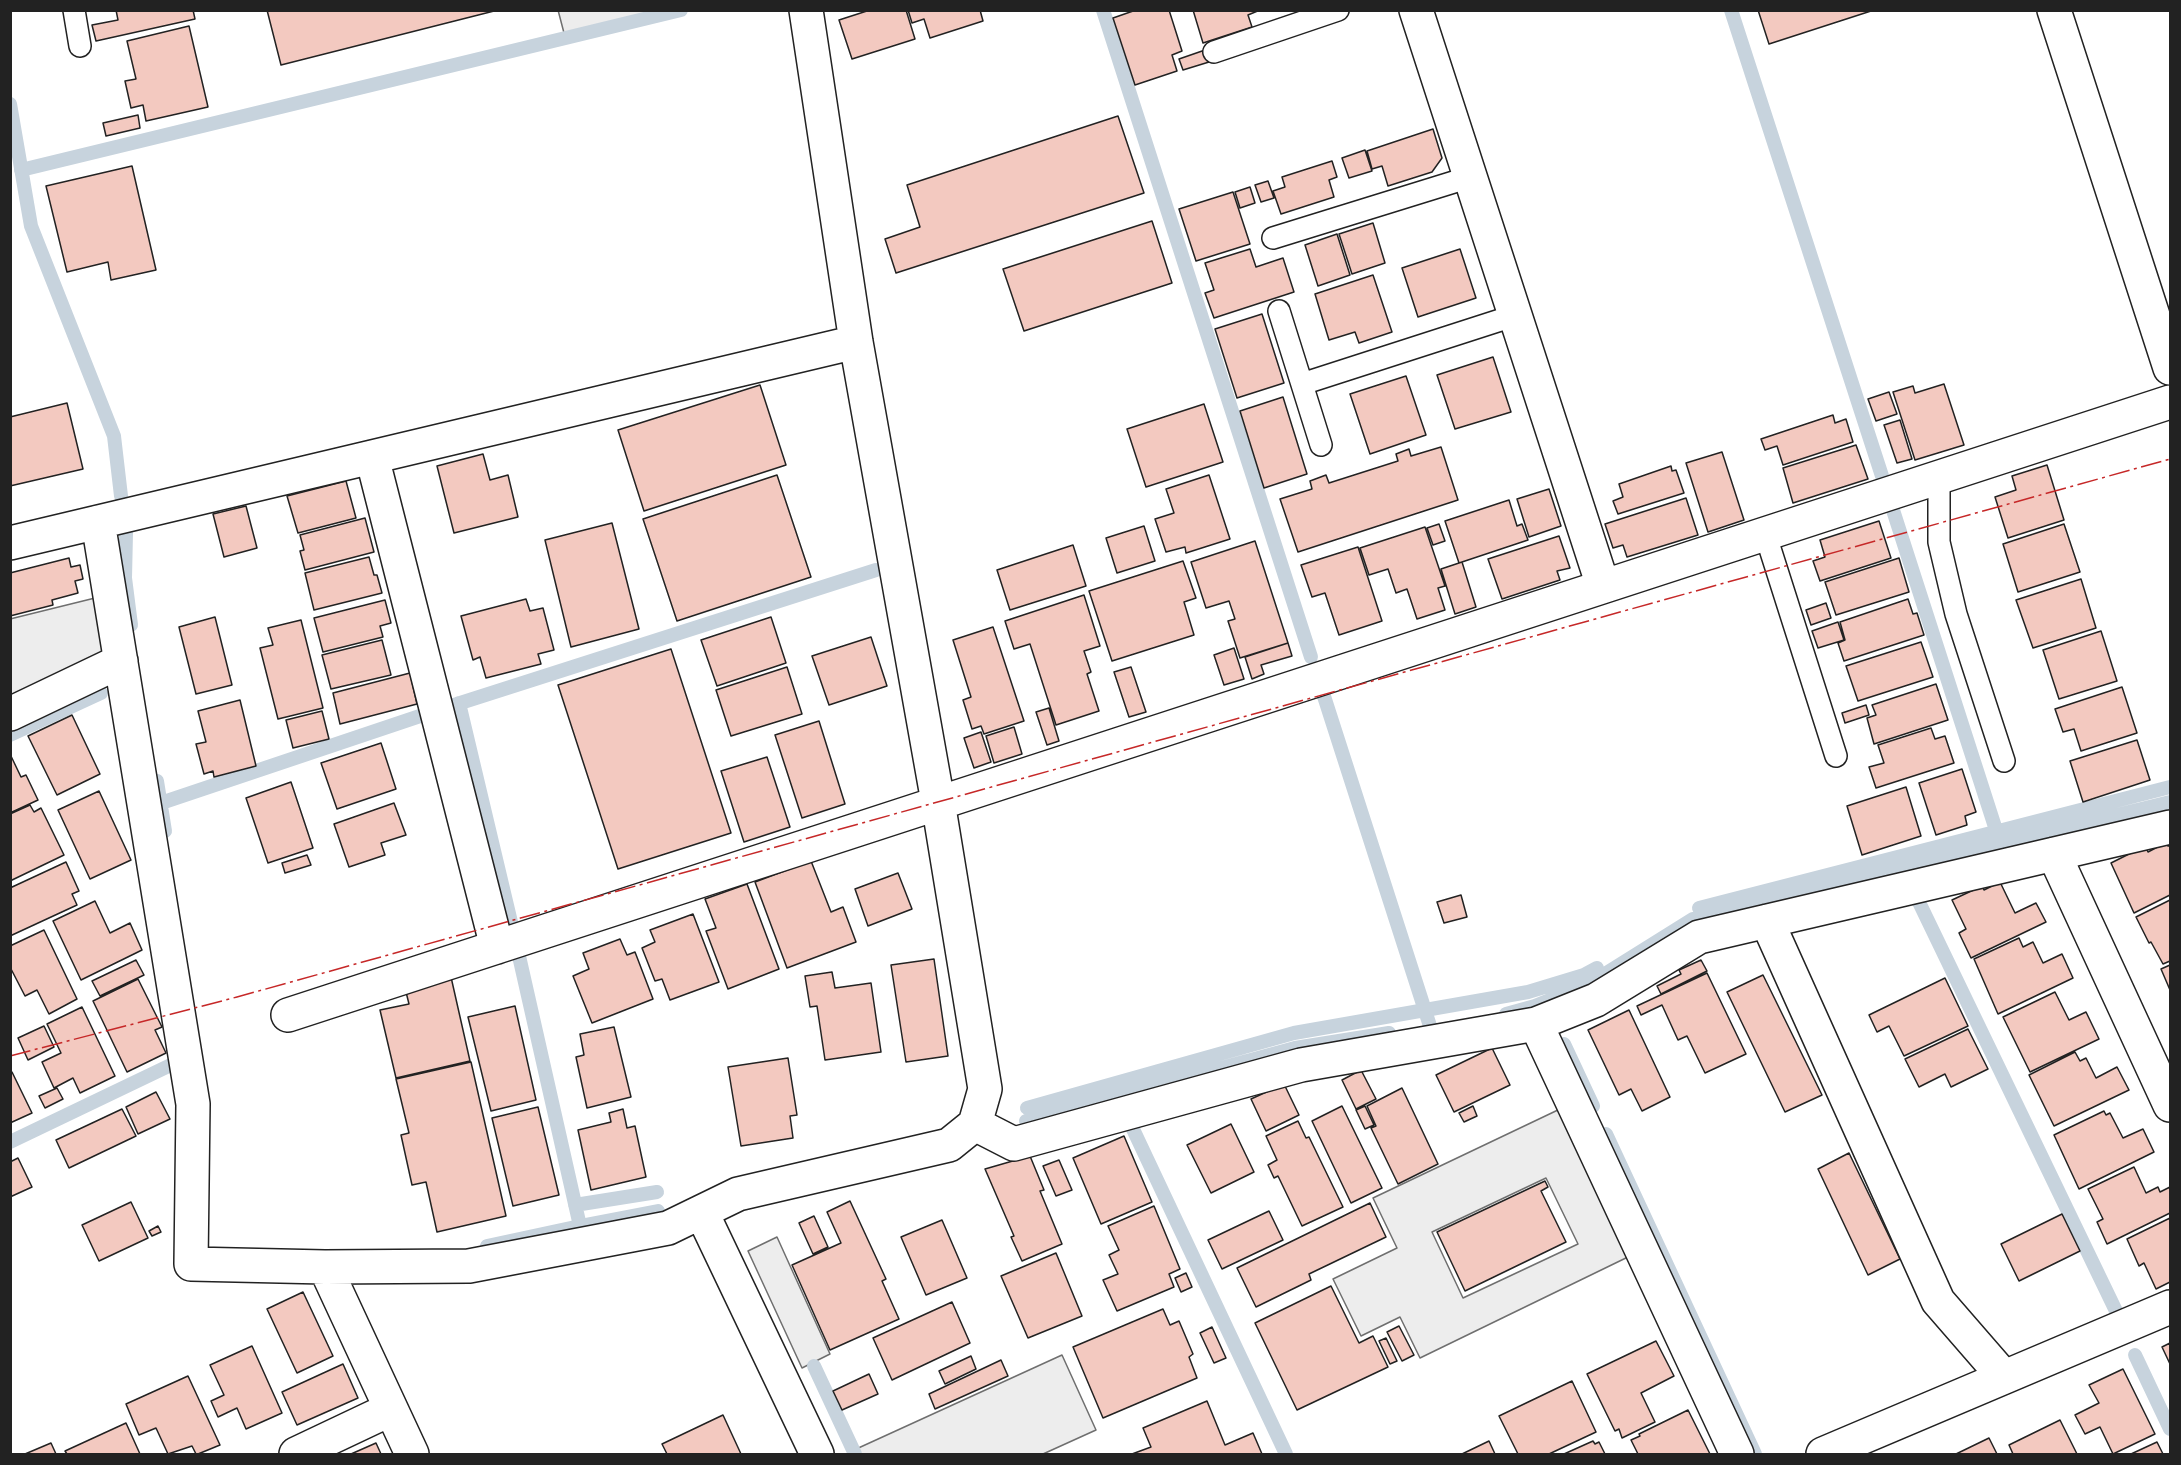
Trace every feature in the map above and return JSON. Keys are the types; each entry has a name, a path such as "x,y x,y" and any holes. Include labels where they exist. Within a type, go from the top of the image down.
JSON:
{"street":[{"path":"98,522 193,1104 190,1264 325,1267 469,1266 668,1228 738,1194 949,1145 975,1124 985,1089 938,802 856,342 806,10"},
{"path":"1416,10 1603,586"},
{"path":"2054,10 2170,368"},
{"path":"10,543 856,342"},
{"path":"288,1015 2170,402"},
{"path":"372,457 496,947"},
{"path":"10,714 121,661"},
{"path":"975,1124 1014,1144 1301,1065 1536,1024 1596,1000 1698,937 2170,826"},
{"path":"2054,854 2170,1105"},
{"path":"1767,921 1938,1301 2004,1377"},
{"path":"1536,1024 1737,1455"},
{"path":"702,1213 817,1455"},
{"path":"325,1267 412,1455"},
{"path":"1823,1455 2170,1307"},
{"path":"296,1455 391,1409"}],"lane":[{"path":"74,10 80,46"},
{"path":"1214,52 1338,10"},
{"path":"1273,238 1470,177"},
{"path":"1279,311 1321,445"},
{"path":"1302,384 1516,315"},
{"path":"1939,477 1939,542 1956,614 2004,761"},
{"path":"1765,533 1836,756"}],"shaded area":[{"path":"558,10 658,10 658,11 564,33"},
{"path":"95,598 106,644 99,656 11,697 10,619"},
{"path":"1560,1109 1630,1256 1420,1358 1400,1317 1361,1336 1333,1279 1397,1248 1373,1198","holes":["1546,1178 1578,1244 1463,1298 1432,1232"]},
{"path":"777,1237 830,1354 802,1368 748,1251"},
{"path":"1062,1355 1096,1430 1043,1454 857,1454 854,1450"}],"building":[{"path":"116,10 193,10 195,19 96,41 92,25 118,20"},
{"path":"267,10 498,10 281,65"},
{"path":"870,10 906,10 915,39 852,59 839,20"},
{"path":"908,10 980,10 983,21 930,38 924,19 912,23"},
{"path":"1136,10 1169,10 1182,51 1172,55 1177,71 1135,85 1113,18"},
{"path":"1193,10 1260,10 1248,15 1252,27 1203,43"},
{"path":"1758,10 1871,10 1871,11 1769,44"},
{"path":"189,26 208,107 146,121 143,105 131,108 125,81 136,79 127,41"},
{"path":"1205,50 1209,62 1183,70 1179,59"},
{"path":"138,115 140,128 106,136 103,123"},
{"path":"1118,116 1144,193 896,273 885,239 920,227 907,185"},
{"path":"1433,129 1442,158 1432,172 1388,186 1382,166 1372,169 1367,151"},
{"path":"1365,150 1372,171 1349,178 1342,158"},
{"path":"1332,161 1337,177 1329,180 1334,197 1281,214 1273,191 1285,187 1282,177"},
{"path":"132,166 156,270 111,280 108,262 67,272 46,186"},
{"path":"1268,181 1274,198 1261,202 1255,185"},
{"path":"1250,187 1255,203 1240,208 1235,192"},
{"path":"1233,192 1250,244 1196,261 1179,209"},
{"path":"1152,221 1172,283 1024,331 1003,269"},
{"path":"1373,223 1385,263 1352,274 1339,234"},
{"path":"1337,234 1350,275 1318,286 1305,245"},
{"path":"1250,249 1256,267 1283,258 1294,292 1214,318 1205,293 1214,290 1205,263"},
{"path":"1460,249 1476,298 1418,317 1402,268"},
{"path":"1373,275 1392,332 1359,343 1355,332 1329,340 1315,294"},
{"path":"1262,314 1284,383 1237,398 1215,329"},
{"path":"1493,357 1511,412 1455,429 1437,375"},
{"path":"1406,376 1426,435 1370,454 1350,394"},
{"path":"1944,384 1964,445 1915,460 1893,392 1913,386 1915,393"},
{"path":"760,385 786,465 644,511 618,430"},
{"path":"1889,392 1897,414 1876,421 1868,399"},
{"path":"1283,397 1307,474 1264,488 1240,411"},
{"path":"67,403 83,469 10,486 10,417"},
{"path":"1204,404 1223,462 1146,487 1127,429"},
{"path":"1833,415 1835,423 1846,419 1853,442 1783,465 1777,446 1765,450 1761,439"},
{"path":"1900,420 1912,459 1897,463 1884,425"},
{"path":"1856,445 1868,479 1793,503 1783,468"},
{"path":"1441,447 1458,500 1298,552 1280,499 1312,489 1310,481 1326,475 1329,483 1398,461 1396,454 1409,449 1411,456"},
{"path":"1722,452 1744,520 1708,532 1686,463"},
{"path":"483,454 490,480 508,475 518,517 454,533 437,466"},
{"path":"2047,465 2064,520 2008,538 1995,497 2016,490 2012,476"},
{"path":"1671,466 1672,471 1676,470 1684,493 1618,514 1613,501 1623,497 1619,484"},
{"path":"777,475 811,577 677,621 643,519"},
{"path":"1209,475 1230,539 1186,553 1185,547 1166,552 1155,519 1174,513 1166,489"},
{"path":"346,481 356,518 298,533 287,496"},
{"path":"1549,489 1561,526 1529,537 1517,499"},
{"path":"1686,498 1698,535 1627,557 1623,545 1613,548 1605,524"},
{"path":"1509,500 1517,526 1522,524 1528,540 1459,563 1445,521"},
{"path":"246,506 257,548 224,557 213,514"},
{"path":"365,518 374,552 305,570 300,551 304,550 300,535"},
{"path":"1879,521 1891,558 1820,581 1813,561 1825,557 1820,540"},
{"path":"612,523 639,629 571,647 545,540"},
{"path":"1439,524 1445,541 1433,545 1427,528"},
{"path":"2064,524 2080,572 2018,592 2003,544"},
{"path":"1144,526 1155,561 1117,573 1106,538"},
{"path":"1425,527 1445,586 1438,588 1445,610 1417,619 1407,589 1396,593 1388,569 1369,575 1360,548"},
{"path":"1559,536 1570,568 1557,571 1560,580 1502,599 1488,559"},
{"path":"1255,541 1288,643 1240,658 1228,621 1235,619 1229,601 1206,608 1191,562"},
{"path":"1073,545 1086,586 1010,610 997,570"},
{"path":"1358,547 1382,621 1339,635 1325,593 1312,597 1301,565"},
{"path":"369,557 382,593 314,610 305,573"},
{"path":"69,558 71,567 80,565 83,579 75,581 78,593 52,600 53,605 10,616 10,573"},
{"path":"1899,558 1909,592 1836,615 1825,582"},
{"path":"1183,561 1196,598 1184,602 1194,635 1112,661 1089,591"},
{"path":"1462,562 1476,607 1455,614 1441,569"},
{"path":"2081,579 2096,628 2033,648 2016,600"},
{"path":"1084,595 1100,646 1084,651 1091,672 1087,674 1099,711 1056,725 1030,644 1014,649 1005,621"},
{"path":"526,599 530,611 543,608 554,650 538,654 541,664 486,678 480,657 473,660 461,616"},
{"path":"1908,599 1913,614 1917,613 1924,635 1844,661 1838,643 1845,640 1840,622"},
{"path":"385,600 391,623 380,626 383,637 323,652 314,618"},
{"path":"1826,603 1831,618 1811,625 1806,610"},
{"path":"215,617 232,685 196,694 179,627"},
{"path":"771,617 786,663 717,686 701,640"},
{"path":"301,620 323,708 278,719 260,648 273,645 268,628"},
{"path":"1838,622 1844,640 1818,648 1812,631"},
{"path":"993,627 1024,721 984,734 981,726 972,729 963,700 971,697 953,640"},
{"path":"2101,631 2117,681 2059,699 2043,650"},
{"path":"871,637 887,686 829,705 812,656"},
{"path":"382,640 391,675 331,689 322,655"},
{"path":"1921,642 1933,677 1858,701 1846,666"},
{"path":"1288,643 1292,656 1261,665 1264,674 1252,679 1245,657"},
{"path":"1234,648 1244,679 1224,685 1214,655"},
{"path":"671,649 731,833 618,869 558,685"},
{"path":"787,667 802,714 731,736 716,690"},
{"path":"1131,667 1146,712 1129,717 1114,672"},
{"path":"410,673 417,704 340,724 333,693"},
{"path":"1936,684 1948,720 1874,744 1867,718 1876,715 1872,705"},
{"path":"2122,687 2137,733 2081,751 2074,729 2063,732 2055,709"},
{"path":"240,700 256,766 214,777 213,771 204,774 196,744 206,742 198,711"},
{"path":"1866,705 1869,715 1845,723 1842,713"},
{"path":"1049,708 1059,741 1047,745 1036,712"},
{"path":"322,711 329,739 293,748 286,720"},
{"path":"72,715 100,774 57,795 28,736"},
{"path":"819,721 845,804 802,818 775,735"},
{"path":"1014,727 1022,754 994,763 986,736"},
{"path":"1931,728 1935,739 1945,736 1954,763 1876,788 1869,767 1884,763 1878,745"},
{"path":"981,732 991,762 974,768 964,738"},
{"path":"2137,740 2150,780 2083,802 2070,761"},
{"path":"381,743 396,789 337,809 321,763"},
{"path":"10,754 21,777 26,775 38,800 10,813"},
{"path":"767,757 790,827 744,842 721,771"},
{"path":"1962,769 1976,812 1965,816 1967,825 1936,835 1919,783"},
{"path":"291,782 313,848 268,863 246,798"},
{"path":"1906,787 1921,836 1862,855 1847,806"},
{"path":"99,791 131,860 90,879 58,810"},
{"path":"394,803 406,835 381,843 385,855 349,867 334,824"},
{"path":"30,805 34,812 41,808 64,855 10,881 10,814"},
{"path":"2167,842 2168,846 2170,845 2170,895 2134,913 2111,863 2145,846 2148,852"},
{"path":"307,855 311,865 285,873 282,863"},
{"path":"811,861 831,912 843,907 856,942 787,968 755,882"},
{"path":"66,862 79,891 72,894 77,905 10,936 10,888"},
{"path":"898,873 912,909 868,926 855,889"},
{"path":"2000,882 2015,913 2036,903 2046,922 1971,958 1959,933 1966,929 1952,900 1982,886 1984,890"},
{"path":"747,884 779,969 728,989 706,931 716,928 705,899"},
{"path":"1461,895 1467,917 1444,923 1437,902"},
{"path":"2170,900 2170,961 2163,964 2136,917"},
{"path":"95,901 110,933 130,923 142,950 81,980 53,921"},
{"path":"693,914 719,982 670,1000 662,979 655,981 642,948 655,942 650,930"},
{"path":"44,930 77,999 49,1014 37,990 25,996 10,967 10,946"},
{"path":"2019,938 2023,947 2033,942 2043,963 2062,954 2073,978 1998,1014 1974,959"},
{"path":"620,939 627,955 635,952 653,999 592,1023 573,976 589,969 583,953"},
{"path":"934,959 948,1056 906,1062 891,965"},
{"path":"136,960 144,975 100,996 92,981"},
{"path":"1701,960 1707,971 1661,994 1657,986 1681,974 1679,970"},
{"path":"2170,965 2170,990 2161,969"},
{"path":"832,972 835,988 871,983 881,1052 825,1060 817,1006 810,1007 805,976"},
{"path":"1707,973 1746,1054 1705,1073 1687,1036 1678,1040 1662,1005 1641,1015 1637,1006"},
{"path":"1763,975 1822,1095 1785,1112 1727,992"},
{"path":"451,977 470,1061 396,1078 380,1010 409,1004 406,992"},
{"path":"1945,978 1968,1026 1904,1056 1889,1026 1877,1032 1869,1015"},
{"path":"138,979 162,1027 155,1030 166,1053 127,1072 93,1001"},
{"path":"2055,992 2069,1020 2086,1012 2099,1039 2030,1072 2003,1017"},
{"path":"515,1006 536,1100 491,1111 468,1017"},
{"path":"82,1007 115,1076 80,1093 73,1078 54,1088 42,1062 61,1053 47,1024"},
{"path":"1629,1010 1670,1097 1642,1111 1631,1089 1619,1095 1588,1030"},
{"path":"44,1026 54,1047 28,1060 18,1038"},
{"path":"614,1027 631,1097 587,1108 576,1057 584,1055 580,1034"},
{"path":"1968,1029 1988,1069 1951,1087 1945,1074 1919,1087 1905,1059"},
{"path":"1492,1048 1510,1085 1454,1112 1436,1075"},
{"path":"2075,1052 2080,1061 2086,1058 2096,1078 2117,1067 2129,1090 2054,1126 2029,1075"},
{"path":"788,1058 797,1115 790,1116 793,1138 741,1146 728,1067"},
{"path":"471,1062 506,1216 437,1232 426,1182 412,1185 401,1135 409,1133 396,1079"},
{"path":"1361,1070 1376,1099 1356,1109 1342,1080"},
{"path":"12,1072 32,1113 10,1123 10,1073"},
{"path":"1284,1084 1299,1115 1266,1131 1251,1099"},
{"path":"57,1088 63,1099 45,1108 39,1096"},
{"path":"1402,1088 1438,1164 1398,1184 1371,1128 1376,1126 1367,1106"},
{"path":"156,1092 170,1119 138,1134 126,1107"},
{"path":"1342,1106 1382,1188 1351,1203 1312,1121"},
{"path":"1365,1106 1374,1125 1365,1129 1356,1110"},
{"path":"1473,1106 1477,1116 1464,1122 1459,1113"},
{"path":"538,1107 559,1195 513,1206 492,1118"},
{"path":"122,1109 136,1136 69,1168 56,1140"},
{"path":"623,1109 627,1128 635,1126 646,1177 591,1190 578,1130 611,1122 609,1113"},
{"path":"2104,1111 2106,1115 2110,1113 2123,1138 2143,1129 2154,1152 2079,1189 2054,1135"},
{"path":"1298,1121 1306,1138 1309,1137 1343,1207 1302,1226 1278,1176 1274,1178 1268,1165 1277,1160 1266,1136"},
{"path":"1231,1124 1254,1172 1211,1193 1187,1145"},
{"path":"1124,1136 1152,1202 1101,1224 1073,1158"},
{"path":"1849,1153 1900,1259 1868,1275 1818,1169"},
{"path":"1030,1156 1044,1190 1040,1191 1062,1244 1022,1261 1011,1237 1014,1236 985,1169"},
{"path":"18,1158 32,1187 10,1197 10,1162"},
{"path":"1059,1160 1072,1190 1056,1196 1043,1166"},
{"path":"2134,1167 2146,1193 2158,1187 2160,1192 2170,1187 2170,1213 2107,1244 2097,1222 2103,1219 2088,1189"},
{"path":"1545,1181 1548,1187 1541,1191 1566,1242 1465,1291 1437,1232"},
{"path":"850,1201 886,1279 882,1281 899,1319 830,1350 792,1265 841,1243 827,1212"},
{"path":"131,1202 148,1238 99,1261 82,1225"},
{"path":"1370,1203 1386,1237 1309,1274 1311,1280 1256,1307 1237,1268"},
{"path":"1154,1206 1180,1269 1169,1274 1174,1287 1117,1311 1103,1280 1118,1274 1109,1255 1119,1250 1108,1226"},
{"path":"1269,1211 1283,1240 1222,1269 1208,1240"},
{"path":"2062,1214 2080,1251 2019,1281 2001,1244"},
{"path":"814,1216 828,1247 813,1254 799,1223"},
{"path":"2170,1218 2170,1282 2156,1289 2144,1263 2139,1266 2127,1239"},
{"path":"942,1220 967,1278 926,1295 901,1237"},
{"path":"158,1226 161,1232 152,1236 149,1231"},
{"path":"1056,1253 1082,1316 1028,1338 1001,1276"},
{"path":"1186,1273 1192,1287 1181,1292 1175,1278"},
{"path":"1331,1286 1359,1343 1373,1336 1388,1367 1297,1410 1255,1323"},
{"path":"303,1292 333,1356 297,1373 267,1309"},
{"path":"952,1302 970,1343 892,1380 873,1338"},
{"path":"1163,1309 1170,1325 1179,1321 1193,1354 1189,1357 1197,1378 1103,1418 1073,1347"},
{"path":"1399,1326 1414,1355 1402,1361 1387,1332"},
{"path":"1212,1327 1226,1358 1214,1363 1200,1333"},
{"path":"1386,1338 1397,1361 1390,1364 1379,1341"},
{"path":"1656,1341 1674,1376 1641,1393 1655,1422 1622,1438 1619,1429 1615,1431 1587,1374"},
{"path":"2170,1343 2170,1364 2162,1347"},
{"path":"252,1346 282,1413 246,1429 237,1408 218,1417 211,1401 224,1395 210,1365"},
{"path":"971,1356 976,1369 945,1384 939,1371"},
{"path":"1001,1360 1008,1376 935,1409 929,1394"},
{"path":"343,1364 358,1398 297,1425 282,1392"},
{"path":"2123,1369 2155,1434 2113,1454 2100,1427 2085,1434 2075,1415 2099,1403 2089,1385"},
{"path":"869,1374 878,1394 842,1410 833,1391"},
{"path":"188,1376 220,1445 198,1454 192,1446 168,1454 156,1428 139,1435 126,1404"},
{"path":"1572,1381 1596,1432 1549,1454 1518,1454 1499,1416"},
{"path":"1207,1401 1225,1445 1253,1433 1262,1454 1132,1454 1151,1447 1143,1428"},
{"path":"1688,1410 1710,1454 1638,1454 1631,1440"},
{"path":"723,1415 741,1454 667,1454 662,1444"},
{"path":"2060,1420 2077,1454 2013,1454 2009,1445"},
{"path":"126,1423 140,1454 67,1454 65,1451"},
{"path":"1989,1438 1997,1454 1956,1454"},
{"path":"1489,1441 1495,1454 1462,1454"},
{"path":"1593,1441 1595,1444 1599,1442 1605,1454 1564,1454"},
{"path":"2157,1442 2163,1454 2131,1454"},
{"path":"51,1443 56,1454 25,1454"},
{"path":"376,1443 381,1454 351,1454"}],"waterway":[{"path":"21,170 681,10"},
{"path":"1103,10 1311,657"},
{"path":"1731,10 1882,476"},
{"path":"10,104 31,226 114,436 121,496"},
{"path":"1892,507 1996,830"},
{"path":"126,533 125,578 131,625"},
{"path":"454,705 876,570"},
{"path":"1322,690 1430,1026"},
{"path":"10,735 101,693"},
{"path":"459,703 511,922"},
{"path":"161,803 420,716"},
{"path":"157,781 165,831"},
{"path":"1699,908 2170,787"},
{"path":"1506,1014 1535,1006 1589,984 1693,919 2170,802"},
{"path":"1917,898 2117,1313"},
{"path":"519,956 580,1226"},
{"path":"1027,1108 1294,1033 1528,992 1584,975 1597,968"},
{"path":"1026,1121 1295,1048 1389,1033"},
{"path":"1564,1044 1593,1106"},
{"path":"10,1142 177,1062"},
{"path":"1132,1127 1286,1454"},
{"path":"1606,1134 1755,1454"},
{"path":"575,1205 657,1192"},
{"path":"487,1246 658,1211"},
{"path":"2135,1355 2170,1429"},
{"path":"814,1366 855,1454"}],"power":[{"path":"10,1056 237,997 2170,459"}]}
